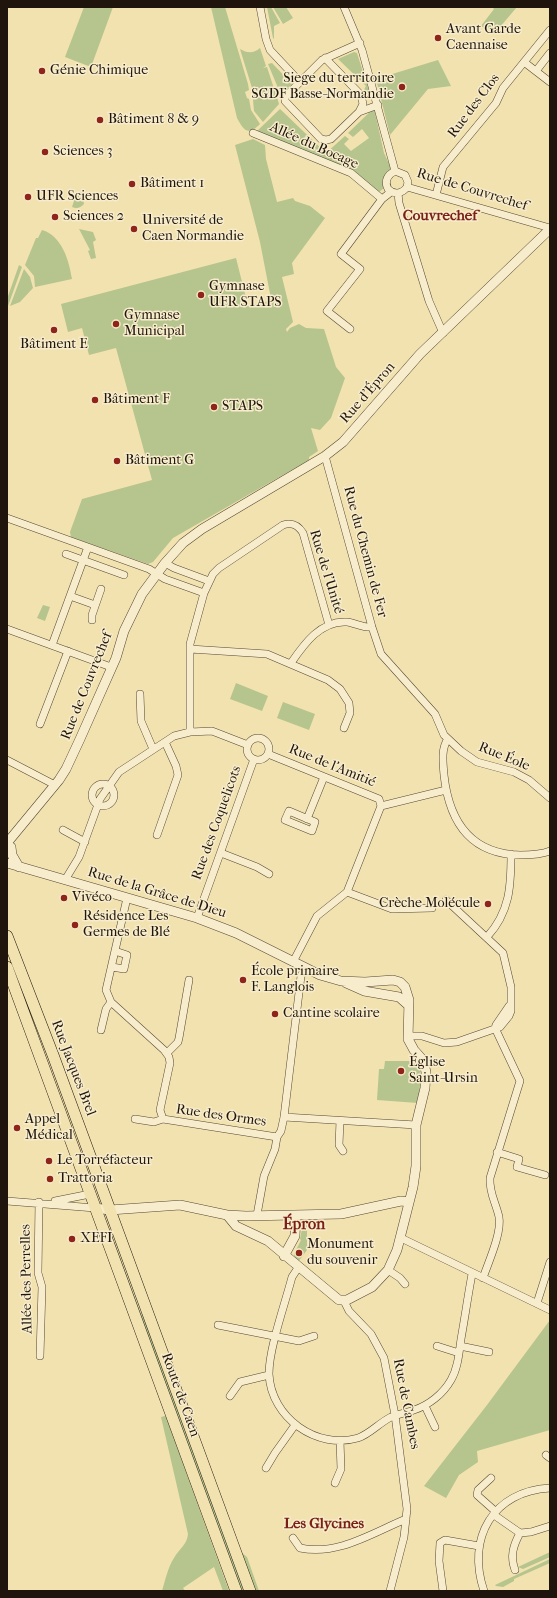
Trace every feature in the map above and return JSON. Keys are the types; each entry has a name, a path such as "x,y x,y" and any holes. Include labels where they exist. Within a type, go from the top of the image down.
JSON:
{"main road":[{"name":"Rue Jacques Brel","path":"7,936 112,1210"},
{"name":"Rue Jacques Brel","path":"7,967 95,1208"},
{"name":"Route de Caen","path":"95,1208 236,1591"},
{"name":"Route de Caen","path":"112,1210 250,1591"}],"street":[{"path":"260,7 270,50 300,82"},
{"path":"344,7 360,42 395,171 389,175 386,180 386,186 391,192 398,194"},
{"name":"Rue des Clos","path":"436,195 443,167 496,103 503,88 524,62 547,39 550,30"},
{"path":"325,58 361,95 363,104 359,112 331,139 326,140 321,139 285,101 285,97 325,58 360,42"},
{"path":"536,71 550,53"},
{"path":"524,62 550,82"},
{"path":"359,112 378,105"},
{"name":"Allée du Bocage","path":"253,133 351,174 382,199"},
{"name":"Rue de Couvrechef","path":"395,171 405,175 408,182 407,187 550,229"},
{"path":"398,194 407,187"},
{"path":"350,329 327,311 360,269 341,254 382,199 391,192"},
{"path":"398,194 399,203 422,278 443,333"},
{"name":"Rue d'Épron","path":"183,543 218,519 324,456 343,442 420,354 550,229"},
{"name":"Rue du Chemin de Fer","path":"324,456 381,654"},
{"path":"7,518 149,569 156,575 204,593"},
{"name":"Rue de l'Unité","path":"190,732 190,649 204,593 213,574 219,568 283,525 293,524 304,533 329,625"},
{"name":"Rue de Couvrechef","path":"9,845 55,786 71,759 136,605 165,563 183,543"},
{"path":"52,645 88,547"},
{"path":"66,554 124,575"},
{"path":"165,563 174,568 209,581"},
{"path":"92,620 92,615 101,589"},
{"path":"70,596 95,605"},
{"path":"291,663 313,635 329,625 346,622 372,627"},
{"path":"7,629 111,667"},
{"path":"190,649 258,652 291,663 333,683 343,692 350,708 350,713 344,728"},
{"path":"40,724 68,651"},
{"name":"Rue Éole","path":"381,654 435,714 444,735 461,751 477,762 514,772 529,780 550,798"},
{"path":"140,694 141,721 153,749"},
{"path":"108,785 119,772 174,736 190,732 212,732 248,745"},
{"path":"262,739 268,743 268,754 262,759 254,759 248,753 248,745 252,740 262,739"},
{"path":"448,739 444,746 443,757 446,790 453,813 465,832 484,848 511,854 538,854 550,851"},
{"path":"157,835 178,775 176,766 165,742"},
{"name":"Rue de l'Amitié","path":"268,754 379,799 381,806"},
{"name":"Rue des Coquelicots","path":"197,918 254,759"},
{"path":"7,760 55,786"},
{"path":"307,819 324,777"},
{"path":"101,784 108,785 113,790 114,800 108,805 98,805 93,799 94,788 101,784"},
{"path":"293,962 317,916 347,892 381,806 446,790"},
{"path":"65,880 79,857 98,805"},
{"path":"63,830 85,842"},
{"path":"9,845 12,856 19,867"},
{"path":"221,854 257,867 269,874"},
{"path":"487,937 497,926 509,897 511,854"},
{"name":"Rue de la Grâce de Dieu","path":"7,863 197,918 236,933 304,968 341,981"},
{"path":"347,892 392,909 432,908"},
{"path":"127,898 106,990 111,1002 167,1053 170,1063 160,1110 162,1119"},
{"path":"408,1036 422,1036 450,1043 462,1040 495,1028 512,1002 511,987 504,956 487,937 446,900"},
{"path":"112,968 124,969 127,955 115,951"},
{"path":"257,1215 264,1176 275,1149 277,1137 281,1131 284,1117 301,976 304,968"},
{"path":"167,1053 178,1042 190,980"},
{"path":"341,981 364,982 393,980 400,982 405,987 408,995 408,1036 411,1046 423,1060 426,1072 425,1088 416,1125 416,1166 400,1238 388,1270 372,1287 344,1301"},
{"path":"341,981 364,991 399,997 408,1005"},
{"path":"399,997 405,987"},
{"path":"100,1030 106,1009 111,1002"},
{"path":"483,1278 499,1226 497,1211 489,1189 490,1178 520,1081 495,1028"},
{"path":"284,1117 416,1125"},
{"name":"Rue des Ormes","path":"135,1119 154,1122 162,1119 277,1137"},
{"path":"340,1121 339,1145 343,1151"},
{"path":"497,1152 519,1159 517,1167 544,1175"},
{"path":"41,1202 90,1194 112,1210"},
{"path":"7,1201 41,1202 112,1210 180,1205 227,1215 341,1214 401,1201 409,1202"},
{"name":"Allée des Perrelles","path":"40,1356 42,1287 38,1273 41,1202"},
{"name":"Rue de Cambes","path":"227,1215 236,1226 268,1241 335,1299 344,1301 349,1310 371,1334 384,1358 395,1415 407,1505 404,1537 390,1591"},
{"path":"284,1256 294,1236 296,1215"},
{"path":"400,1238 472,1274 550,1310"},
{"path":"537,1303 550,1262"},
{"path":"298,1268 292,1277 276,1336 269,1375 280,1405 295,1425 315,1436 340,1441 359,1437 395,1415 425,1406 438,1396 451,1380 459,1350 472,1274"},
{"path":"388,1270 400,1278 405,1284"},
{"path":"218,1324 300,1341 314,1336"},
{"path":"437,1346 459,1350 489,1352"},
{"path":"230,1396 240,1382 269,1375"},
{"path":"425,1406 435,1427"},
{"path":"266,1468 275,1452 295,1425"},
{"path":"335,1483 341,1469 340,1441"},
{"path":"491,1478 478,1490 476,1495 494,1513 520,1533 531,1532 550,1526"},
{"path":"484,1591 478,1570 479,1546 486,1526 494,1513 511,1498 538,1489 550,1488"},
{"path":"293,1538 300,1548 317,1550 335,1548 363,1539 406,1519"},
{"path":"515,1570 512,1561 512,1554 520,1533"},
{"path":"443,1591 439,1561 440,1543 445,1540 479,1546"}],"green space":[{"path":"84,7 113,7 91,67 65,57"},
{"path":"211,7 225,7 248,84 249,90 245,92 247,98 249,99 251,110 260,124 256,128 249,131 244,129 237,118"},
{"path":"267,7 271,7 280,23 274,26 274,39 273,38"},
{"path":"273,7 286,7 293,18 283,24"},
{"path":"492,7 517,7 494,34 481,26 494,9"},
{"path":"260,48 266,66 263,68 267,67 279,104 263,122 254,111 252,88 240,49 250,52"},
{"path":"354,52 357,53 371,97 369,98 362,93 366,86 338,59"},
{"path":"438,60 451,86 428,89 390,135 376,79"},
{"path":"272,63 292,84 281,95 268,64"},
{"path":"374,108 384,153 392,170 382,180 384,188 379,192 368,185 256,132 280,109 326,153 345,136 349,139 344,144 351,151 369,138 362,129 353,137 348,133"},
{"name":"STAPS","path":"253,139 265,145 266,159 277,202 293,198 295,201 310,206 325,218 292,263 294,274 282,277 293,322 286,329 287,332 290,328 299,324 306,328 324,329 336,367 345,378 331,418 320,430 311,428 318,451 309,457 309,460 173,538 153,562 148,564 71,537 70,532 82,499 152,480 116,348 89,355 82,328 68,332 61,304 236,258 248,306 269,301 270,305 272,304 260,242 235,145"},
{"path":"77,192 82,192 84,204 75,208 72,207"},
{"path":"79,229 93,232 96,240 93,242 96,258 91,259 88,251 90,250"},
{"path":"42,230 49,233 59,243 69,264 72,279 35,287 34,276 25,265 36,238 38,238"},
{"path":"19,265 22,267 8,306 7,299"},
{"path":"24,269 30,277 33,288 20,302 10,306"},
{"path":"43,605 50,607 45,621 37,618"},
{"path":"236,683 268,696 262,711 230,699"},
{"path":"283,702 315,714 309,730 277,718"},
{"path":"385,1061 418,1061 421,1084 418,1103 377,1100 379,1069 384,1069"},
{"path":"303,1223 307,1223 307,1250 298,1262 295,1260 294,1254 301,1240"},
{"path":"112,1235 140,1311 152,1336 246,1591 240,1591 109,1236"},
{"path":"550,1320 550,1430 477,1451 478,1462 459,1475 446,1498 424,1486 487,1405"},
{"path":"165,1416 229,1591 223,1591 214,1567 183,1588 185,1591 162,1591 170,1566 184,1544 188,1534 161,1417"},
{"path":"241,1552 247,1557 259,1591 256,1591"},
{"path":"550,1552 550,1557 523,1569 518,1567"},
{"path":"550,1559 550,1563 514,1579 514,1581 503,1587 495,1585"}],"place":[{"name":"Avant Garde Caennaise","path":"438,38"},
{"name":"Génie Chimique","path":"42,71"},
{"name":"Siege du territoire SGDF Basse-Normandie","path":"402,87"},
{"name":"Bâtiment 8 & 9","path":"100,120"},
{"name":"Sciences 3","path":"45,152"},
{"name":"Bâtiment 1","path":"132,184"},
{"name":"UFR Sciences","path":"28,197"},
{"name":"Sciences 2","path":"55,217"},
{"name":"Université de Caen Normandie","path":"134,229"},
{"name":"Gymnase UFR STAPS","path":"201,295"},
{"name":"Gymnase Municipal","path":"116,324"},
{"name":"Bâtiment E","path":"54,330"},
{"name":"Bâtiment F","path":"95,400"},
{"name":"STAPS","path":"214,407"},
{"name":"Bâtiment G","path":"117,461"},
{"name":"Vivéco","path":"64,898"},
{"name":"Crèche Molécule","path":"488,904"},
{"name":"Résidence Les Germes de Blé","path":"75,925"},
{"name":"École primaire F. Langlois","path":"243,980"},
{"name":"Cantine scolaire","path":"275,1014"},
{"name":"Église Saint-Ursin","path":"401,1071"},
{"name":"Appel Médical","path":"17,1128"},
{"name":"Le Torréfacteur","path":"49,1161"},
{"name":"Trattoria","path":"50,1179"},
{"name":"XEFI","path":"72,1239"},
{"name":"Monument du souvenir","path":"299,1253"}],"district":[{"name":"Couvrechef","path":"440,216"},
{"name":"Épron","path":"304,1225"},
{"name":"Les Glycines","path":"324,1524"}]}
